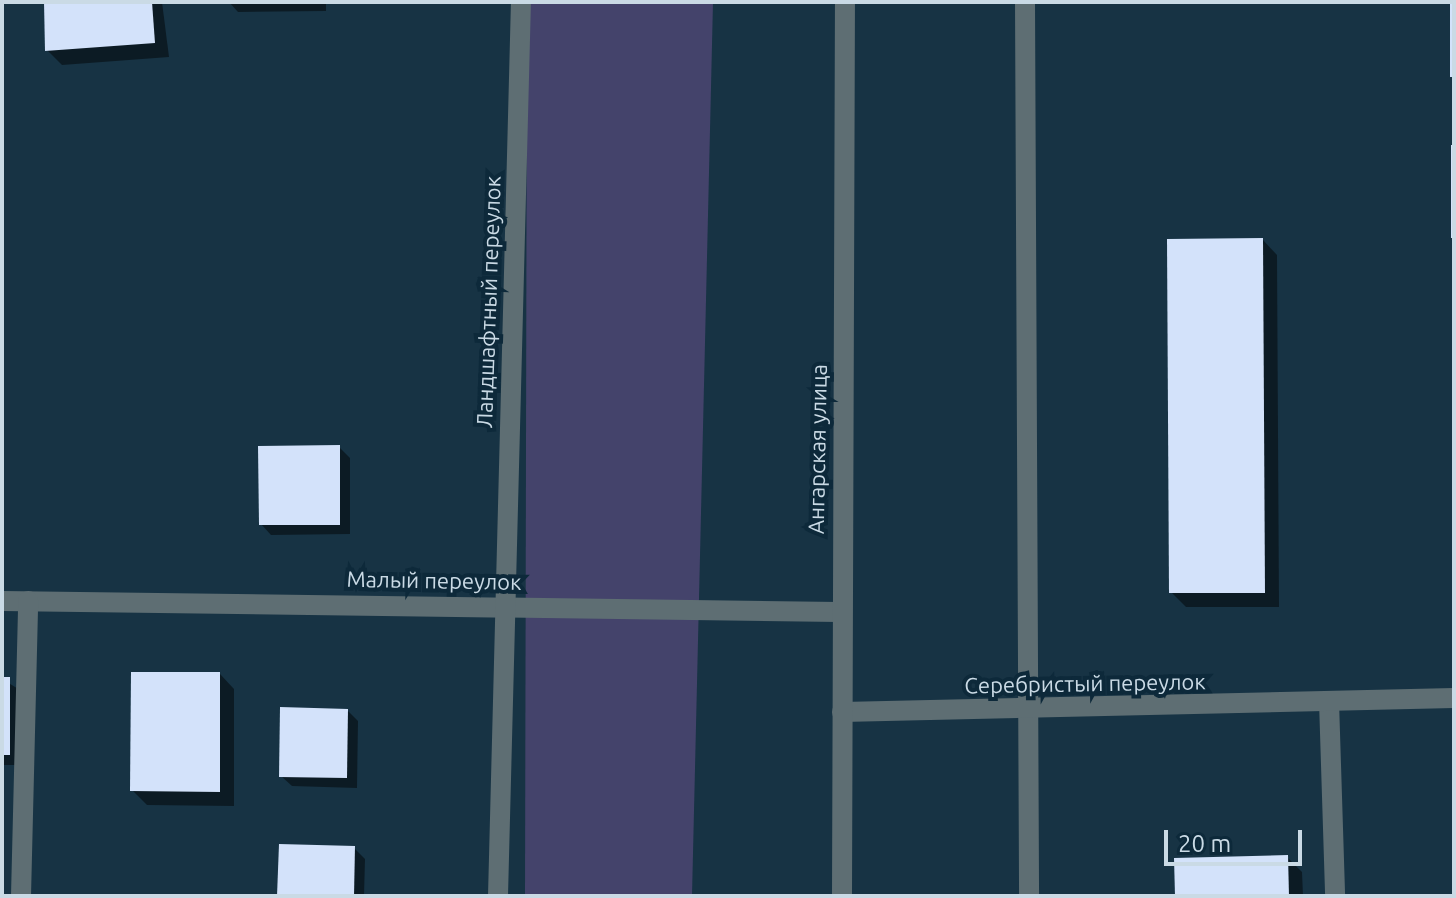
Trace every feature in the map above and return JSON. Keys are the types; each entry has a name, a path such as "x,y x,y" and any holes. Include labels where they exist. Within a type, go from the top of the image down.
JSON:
{"street":[{"name":"Ландшафтный переулок","path":"498,896 503,604 521,2"},
{"name":"Ангарская улица","path":"842,896 839,612 845,2"},
{"path":"1025,2 1029,896"},
{"name":"Малый переулок","path":"2,601 503,604 839,612"},
{"path":"21,896 28,601"},
{"name":"Серебристый переулок","path":"842,712 1454,698"},
{"path":"1329,701 1335,896"}],"shaded area":[{"path":"527,2 713,2 692,896 525,896"}],"building":[{"path":"44,2 152,2 155,43 45,51"},
{"path":"1450,2 1454,2 1454,77 1450,77"},
{"path":"1451,145 1454,145 1454,238 1451,238"},
{"path":"1263,238 1265,593 1169,593 1167,239"},
{"path":"340,445 340,525 259,525 258,446"},
{"path":"131,672 220,672 220,792 130,791"},
{"path":"2,677 10,677 10,755 2,755"},
{"path":"280,707 348,709 347,778 279,777"},
{"path":"279,844 355,846 354,896 277,896"},
{"path":"1288,855 1289,896 1175,896 1174,858"}]}
